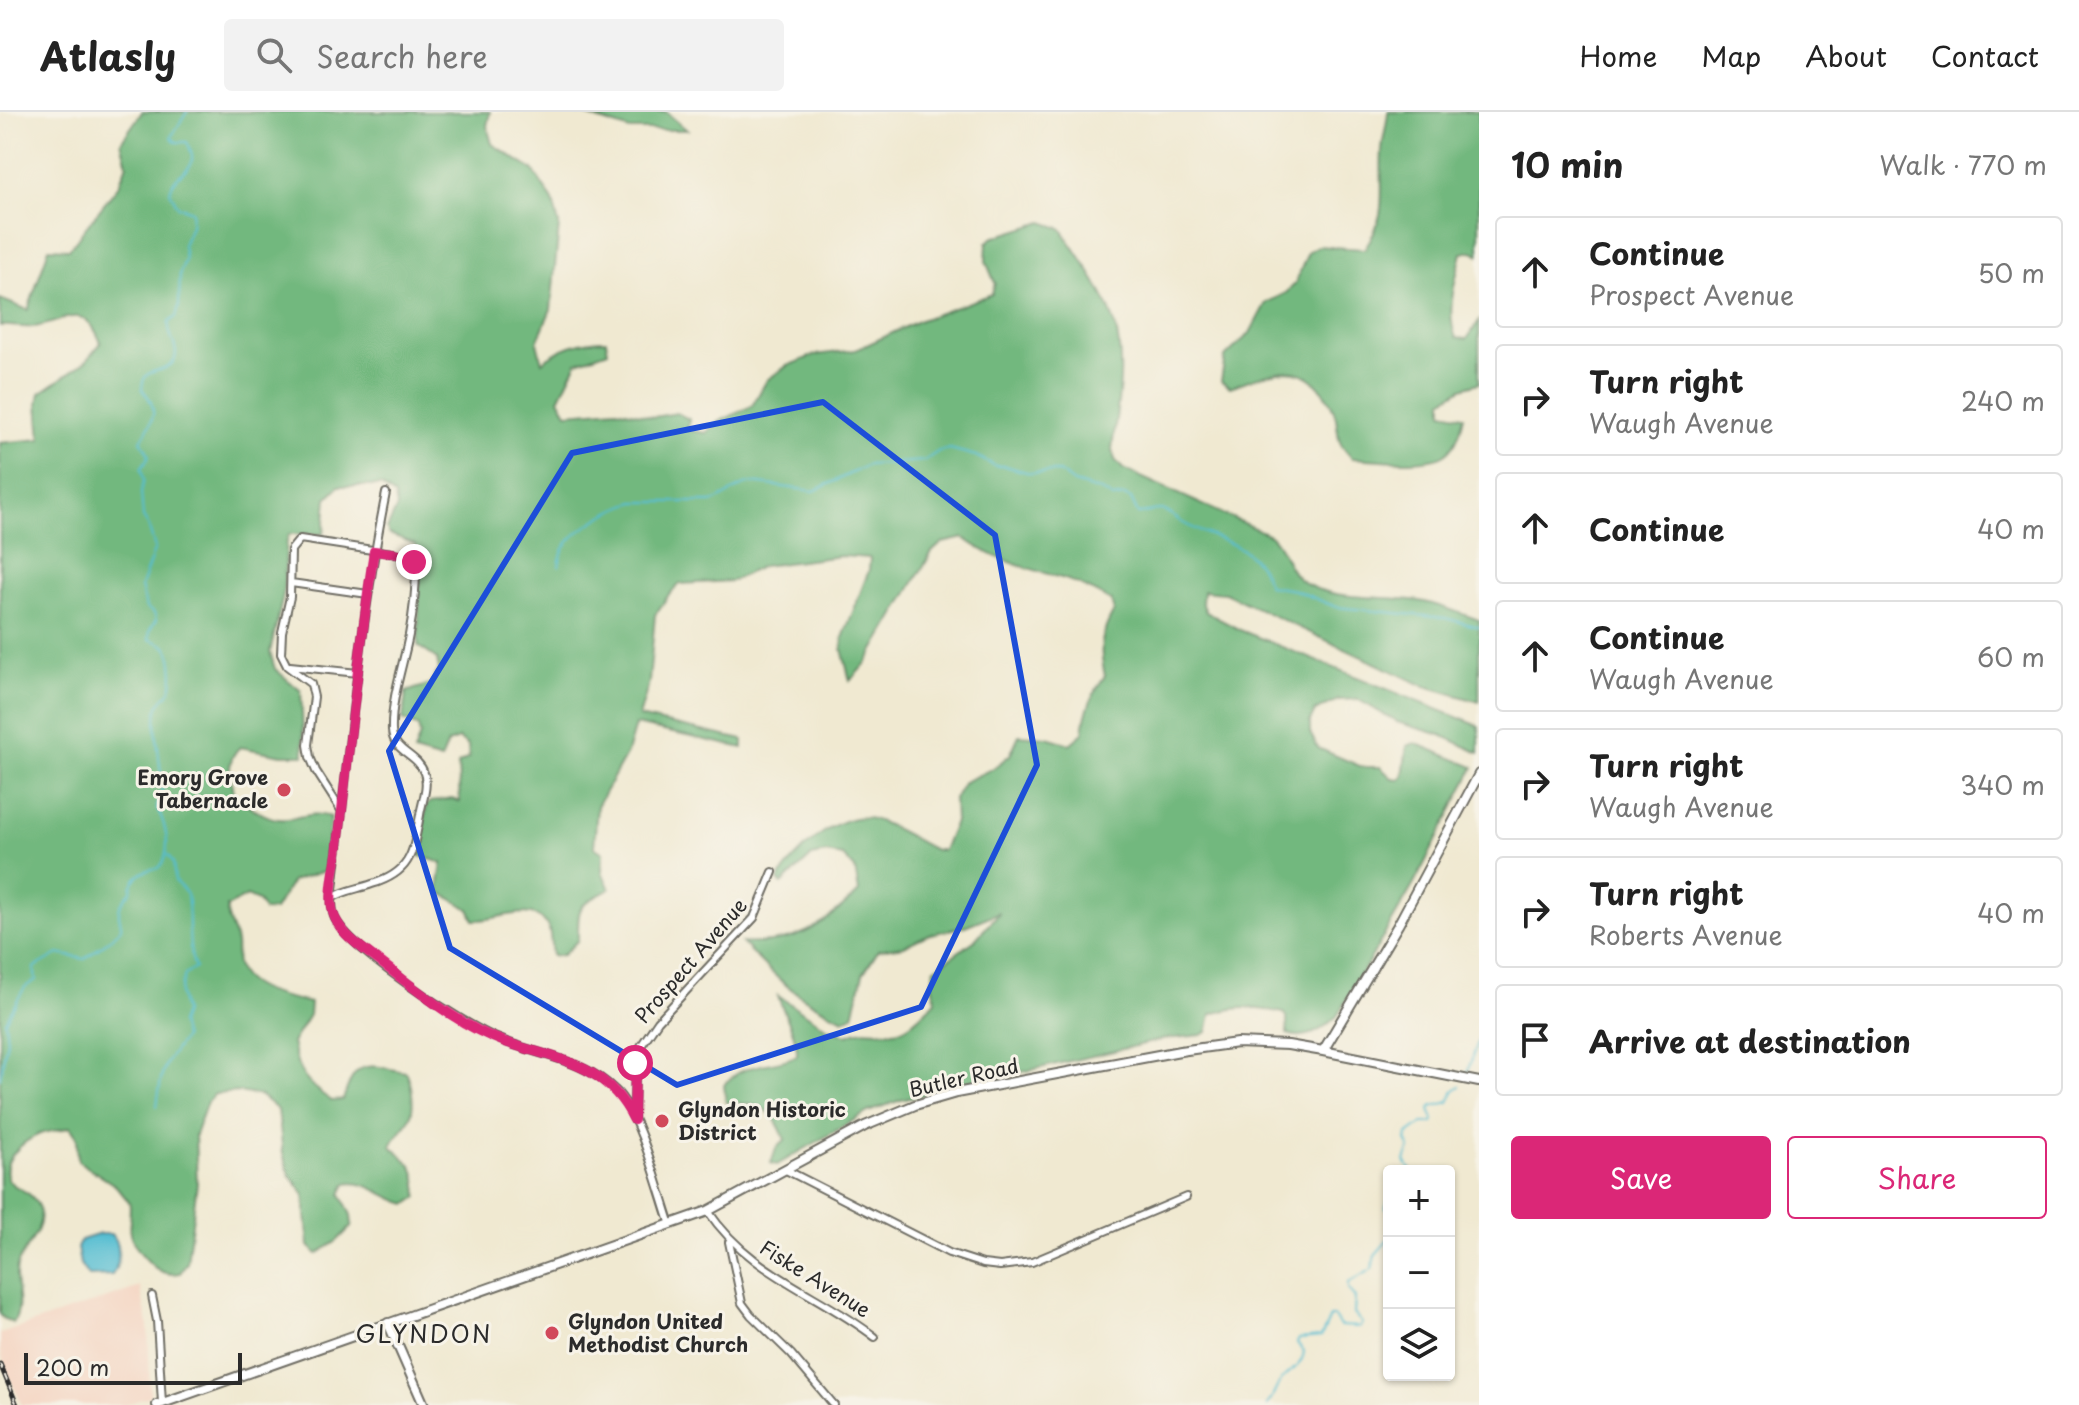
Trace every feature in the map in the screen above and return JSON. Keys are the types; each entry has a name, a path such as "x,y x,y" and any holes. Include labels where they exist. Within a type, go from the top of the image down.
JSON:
{"main road":[{"path":"1323,1051 1398,925 1479,774"},
{"name":"Butler Road","path":"159,1404 708,1211 892,1114 956,1093 1210,1046 1269,1044 1323,1051 1479,1082"},
{"path":"388,1323 424,1405"}],"street":[{"path":"386,493 374,551 341,811 332,898 334,918 344,931 412,987 475,1029 593,1072 618,1093 634,1120 671,1225"},
{"path":"332,898 372,885 400,871 407,865 413,850 426,778 424,770 413,757 398,747 392,732 397,682 409,635 416,575 414,562 400,554 300,539 291,550 291,583 280,646 283,661 308,680 313,691 308,745 310,757 341,811"},
{"path":"291,583 368,594"},
{"path":"287,666 358,673"},
{"name":"Prospect Avenue","path":"634,1120 635,1063 641,1046 658,1021 754,918 773,872"},
{"path":"786,1170 949,1253 1000,1266 1032,1262 1186,1197"},
{"name":"Fiske Avenue","path":"708,1211 728,1239 753,1261 843,1313 875,1337"},
{"path":"728,1239 742,1303 834,1405"},
{"path":"152,1296 157,1321 159,1404"}],"highlighted area":[{"path":"823,402 995,535 1037,765 921,1007 677,1085 450,948 389,751 572,453"}],"shaded area":[{"path":"140,1287 148,1324 150,1396 125,1405 22,1405 6,1370 0,1350 0,1334"}],"green space":[{"path":"142,112 490,112 487,126 492,144 533,170 553,201 559,225 551,309 537,342 542,362 572,345 606,340 608,351 577,362 559,399 567,413 617,409 654,417 677,413 689,419 688,430 706,433 718,422 752,406 767,380 787,366 815,355 856,350 918,321 992,294 995,283 986,261 987,243 992,238 1043,222 1061,228 1099,287 1115,325 1120,371 1112,449 1115,460 1123,469 1270,535 1293,572 1309,585 1341,595 1425,602 1479,620 1479,702 1422,685 1225,593 1203,591 1202,602 1206,612 1240,630 1479,726 1479,753 1441,735 1397,722 1357,699 1338,700 1315,711 1310,721 1310,733 1318,748 1362,767 1380,767 1393,779 1399,780 1403,776 1407,746 1415,743 1474,767 1414,884 1337,1016 1320,1030 1295,1036 1287,1034 1287,1017 1284,1013 1229,1009 1211,1015 1207,1032 1202,1035 1166,1039 901,1100 868,1112 777,1165 771,1163 776,1148 785,1140 780,1128 764,1109 726,1102 724,1085 750,1068 797,1055 793,1033 778,996 828,1028 847,1035 864,1030 899,1030 911,1024 936,1001 932,985 934,969 974,941 1000,912 965,926 927,935 904,946 878,950 863,974 853,1015 844,1019 788,987 742,943 777,941 820,924 859,892 855,869 843,856 825,853 812,856 782,884 778,881 794,859 818,836 831,827 859,818 880,822 935,850 943,850 955,822 954,799 964,782 992,769 1010,755 1019,735 1047,737 1070,744 1083,733 1090,703 1105,676 1102,642 1114,611 1111,601 1071,581 1000,558 964,538 942,543 932,552 867,662 850,681 842,649 843,638 869,570 870,558 841,556 762,566 732,581 680,584 655,615 649,682 639,717 743,740 743,748 635,725 627,753 597,806 594,847 603,853 602,872 610,889 582,907 578,919 578,940 563,955 552,956 549,930 543,920 526,913 474,920 469,909 438,891 442,863 420,856 426,806 430,802 452,799 460,802 458,764 469,758 468,746 459,739 448,743 441,760 414,752 420,735 418,727 403,720 406,692 430,684 439,670 437,659 418,646 420,560 415,544 389,534 387,529 397,507 395,496 381,486 339,486 327,498 324,534 289,534 283,596 270,652 275,669 301,691 304,755 282,755 240,747 232,758 230,770 234,795 266,815 280,819 314,814 331,817 325,871 292,881 274,910 264,911 258,901 247,896 227,907 227,912 236,943 237,965 243,976 270,993 310,1003 309,1015 292,1043 300,1070 316,1089 332,1101 343,1100 358,1070 372,1066 406,1072 412,1094 412,1113 391,1146 412,1168 418,1197 408,1204 362,1184 346,1184 341,1194 351,1215 352,1226 317,1254 309,1246 304,1193 290,1176 283,1154 278,1110 261,1096 239,1092 215,1094 207,1102 195,1135 197,1183 187,1263 180,1273 167,1273 160,1271 143,1256 134,1243 130,1230 130,1203 116,1186 78,1161 77,1137 70,1127 40,1134 15,1151 6,1172 11,1183 34,1199 40,1219 16,1271 17,1316 13,1323 3,1318 0,1314 0,443 41,439 40,393 85,362 101,343 94,329 80,317 32,327 0,326 0,299 28,310 49,248 69,249 119,185 127,164 121,142"},
{"path":"560,112 666,112 687,130 630,130 584,115"},
{"path":"1388,112 1479,112 1479,255 1473,251 1462,253 1451,317 1456,338 1467,339 1479,321 1479,383 1462,388 1443,400 1443,412 1464,416 1449,451 1426,460 1352,458 1338,436 1335,413 1327,396 1309,377 1288,371 1230,387 1221,381 1225,357 1250,333 1266,303 1286,293 1295,284 1308,252 1318,246 1364,249 1380,213 1382,150"}],"water":[{"path":"111,1234 114,1239 119,1254 117,1265 112,1275 88,1276 80,1264 77,1248 81,1240"}],"waterway":[{"path":"0,1078 7,1040 5,1021 25,987 36,980 34,968 58,954 85,959 116,935 121,928 119,915 122,902 134,882 145,872 159,868 166,854 165,830 157,808 162,787 156,717 159,704 171,689 173,670 168,649 149,639 156,620 154,613 146,608 141,586 155,548 143,517 141,492 144,480 141,469 148,454 141,440 149,426 153,409 142,389 146,376 170,366 176,356 169,322 176,317 179,306 180,273 185,260 183,245 191,226 192,211 178,206 170,192 192,160 187,142 176,142 171,137 187,112"},
{"path":"559,566 566,545 583,529 616,509 635,502 711,502 752,483 814,491 868,465 924,461 939,451 950,449 976,456 995,466 1030,473 1059,472 1074,483 1113,498 1124,496 1131,499 1138,514 1165,511 1196,530 1245,552 1263,571 1269,586 1295,590 1336,607 1445,618 1479,627"},
{"path":"157,1106 164,1069 184,1038 180,1023 184,1012 180,993 182,984 185,975 195,968 187,894 175,881 173,862 167,854"},
{"path":"1467,1072 1479,1039"},
{"path":"1407,1165 1405,1161 1410,1148 1406,1140 1408,1134 1423,1123 1433,1123 1431,1107 1449,1102 1460,1086"},
{"path":"1267,1405 1283,1378 1301,1362 1304,1351 1297,1343 1299,1339 1321,1337 1330,1317 1334,1317 1340,1326 1360,1327 1362,1323 1354,1314 1355,1298 1348,1289 1348,1283 1372,1269 1375,1255 1383,1246"}],"railway":[{"path":"0,1364 17,1405"}],"place":[{"name":"Emory Grove Tabernacle","path":"284,790"},
{"name":"Glyndon Historic District","path":"662,1121"},
{"name":"Glyndon United Methodist Church","path":"552,1333"}],"district":[{"name":"GLYNDON","path":"424,1335"}],"route":[{"path":"414,562 400,554 374,551 341,811 332,898 334,918 361,947 459,1020 504,1041 566,1060 593,1072 618,1093 634,1120 635,1063"}]}
